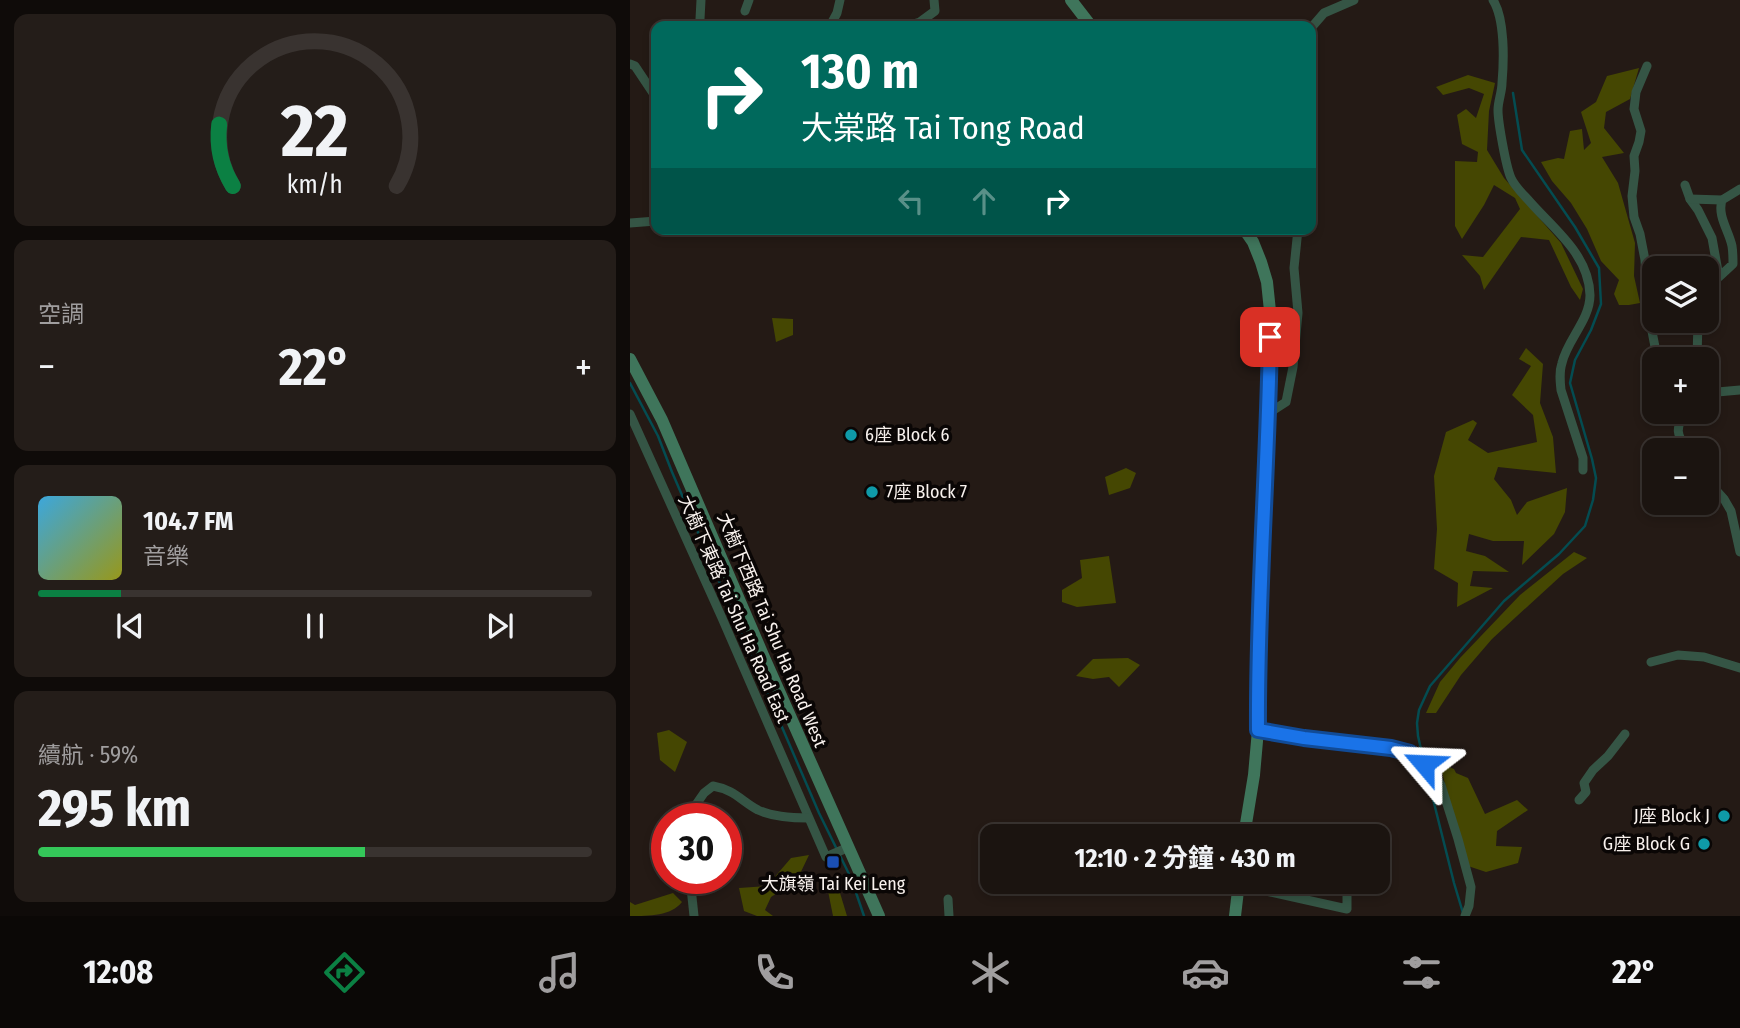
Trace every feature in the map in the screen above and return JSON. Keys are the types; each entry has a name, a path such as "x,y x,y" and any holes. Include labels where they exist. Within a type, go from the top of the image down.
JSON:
{"street":[{"path":"700,19 701,0"},
{"path":"745,11 749,0"},
{"path":"833,21 840,0"},
{"path":"921,21 935,11 934,0"},
{"path":"1071,0 1087,21"},
{"path":"1316,22 1324,13 1354,0"},
{"path":"1493,0 1502,23 1502,83 1498,109 1511,177 1525,197 1578,254 1588,280 1590,297 1585,316 1562,361 1560,378 1578,460 1583,470"},
{"path":"630,64 635,66 651,90"},
{"path":"1647,66 1636,92 1634,109 1640,131 1634,156 1632,196 1634,217 1645,260 1648,311 1655,347"},
{"path":"1685,185 1712,239 1719,277 1733,264 1736,244 1726,229 1721,200"},
{"path":"1690,199 1721,200 1740,189"},
{"path":"630,223 651,222"},
{"path":"1246,824 1258,730 1270,311 1267,282 1248,235"},
{"path":"1269,413 1286,402 1293,367 1298,313 1294,268 1298,235"},
{"name":"大樹下西路 Tai Shu Ha Road West","path":"630,359 662,419 768,667 880,916"},
{"path":"1719,392 1740,390"},
{"name":"大樹下東路 Tai Shu Ha Road East","path":"630,414 826,856 849,847"},
{"path":"1719,493 1731,511 1740,552"},
{"path":"1651,662 1678,656 1704,657 1740,668"},
{"path":"1258,730 1391,748 1410,753 1432,770 1441,785 1471,887 1465,916"},
{"path":"1578,800 1586,792 1584,783 1593,770 1625,734"},
{"path":"695,803 713,786 727,789 759,811 789,818 808,818"},
{"path":"692,894 694,916"},
{"path":"1235,916 1238,894"},
{"path":"1282,894 1347,909 1347,894"},
{"path":"948,899 949,916"}],"shaded area":[{"path":"1639,68 1630,99 1606,112 1604,128 1624,153 1602,157 1618,183 1635,243 1634,276 1640,303 1619,305 1614,294 1619,280 1601,261 1587,229 1541,162 1564,159 1570,131 1582,129 1584,150 1591,143 1581,112 1596,102 1607,76"},
{"path":"1468,75 1495,83 1489,111 1487,150 1504,178 1561,243 1583,289 1580,300 1549,240 1521,237 1484,290 1480,276 1462,255 1483,257 1520,209 1515,198 1494,185 1462,239 1455,226 1455,161 1477,162 1478,152 1462,144 1457,115 1466,109 1476,118 1484,94 1469,88 1443,95 1436,87"},
{"path":"772,318 793,319 793,335 776,342"},
{"path":"1526,348 1543,364 1540,403 1553,437 1556,473 1498,467 1494,479 1511,500 1517,515 1527,502 1567,488 1565,512 1554,534 1522,565 1524,541 1493,541 1469,534 1466,551 1485,556 1509,572 1473,571 1470,586 1493,588 1457,607 1458,583 1434,569 1437,529 1434,476 1446,432 1473,420 1477,423 1468,440 1488,453 1537,442 1533,415 1512,395 1531,366 1519,359"},
{"path":"1126,468 1136,473 1130,488 1109,495 1105,477"},
{"path":"1574,552 1587,558 1563,574 1492,639 1461,675 1436,713 1426,713 1440,682 1460,658 1520,595"},
{"path":"1109,556 1116,603 1077,607 1062,602 1062,590 1082,578 1080,560"},
{"path":"1128,658 1140,665 1119,687 1109,677 1093,679 1076,676 1093,659"},
{"path":"669,730 687,742 675,772 660,760 657,733"},
{"path":"1440,764 1468,778 1485,814 1517,800 1528,810 1497,831 1496,846 1522,847 1518,863 1486,872 1465,865"},
{"path":"809,855 797,880 771,897 765,910 773,916 757,916 744,911 740,894 742,888 767,886 791,858"},
{"path":"837,883 847,916 833,916 828,891"},
{"path":"670,894 674,894 682,902 666,913 630,916 630,902 635,905"}],"waterway":[{"path":"1423,758 1417,723 1419,710 1430,686 1504,601 1559,554 1585,526 1596,478 1570,383 1575,360 1601,304 1599,268 1575,227 1522,150 1513,93"},
{"path":"630,383 658,436 819,813 851,878 864,916"},
{"path":"1426,771 1463,913"}],"place":[{"name":"6座 Block 6","path":"851,435"},
{"name":"7座 Block 7","path":"872,492"},
{"name":"J座 Block J","path":"1724,816"},
{"name":"G座 Block G","path":"1704,844"},
{"name":"大旗嶺 Tai Kei Leng","path":"833,862"}],"route":[{"path":"1270,337 1258,658 1258,730 1391,748 1410,753 1424,764"}]}
